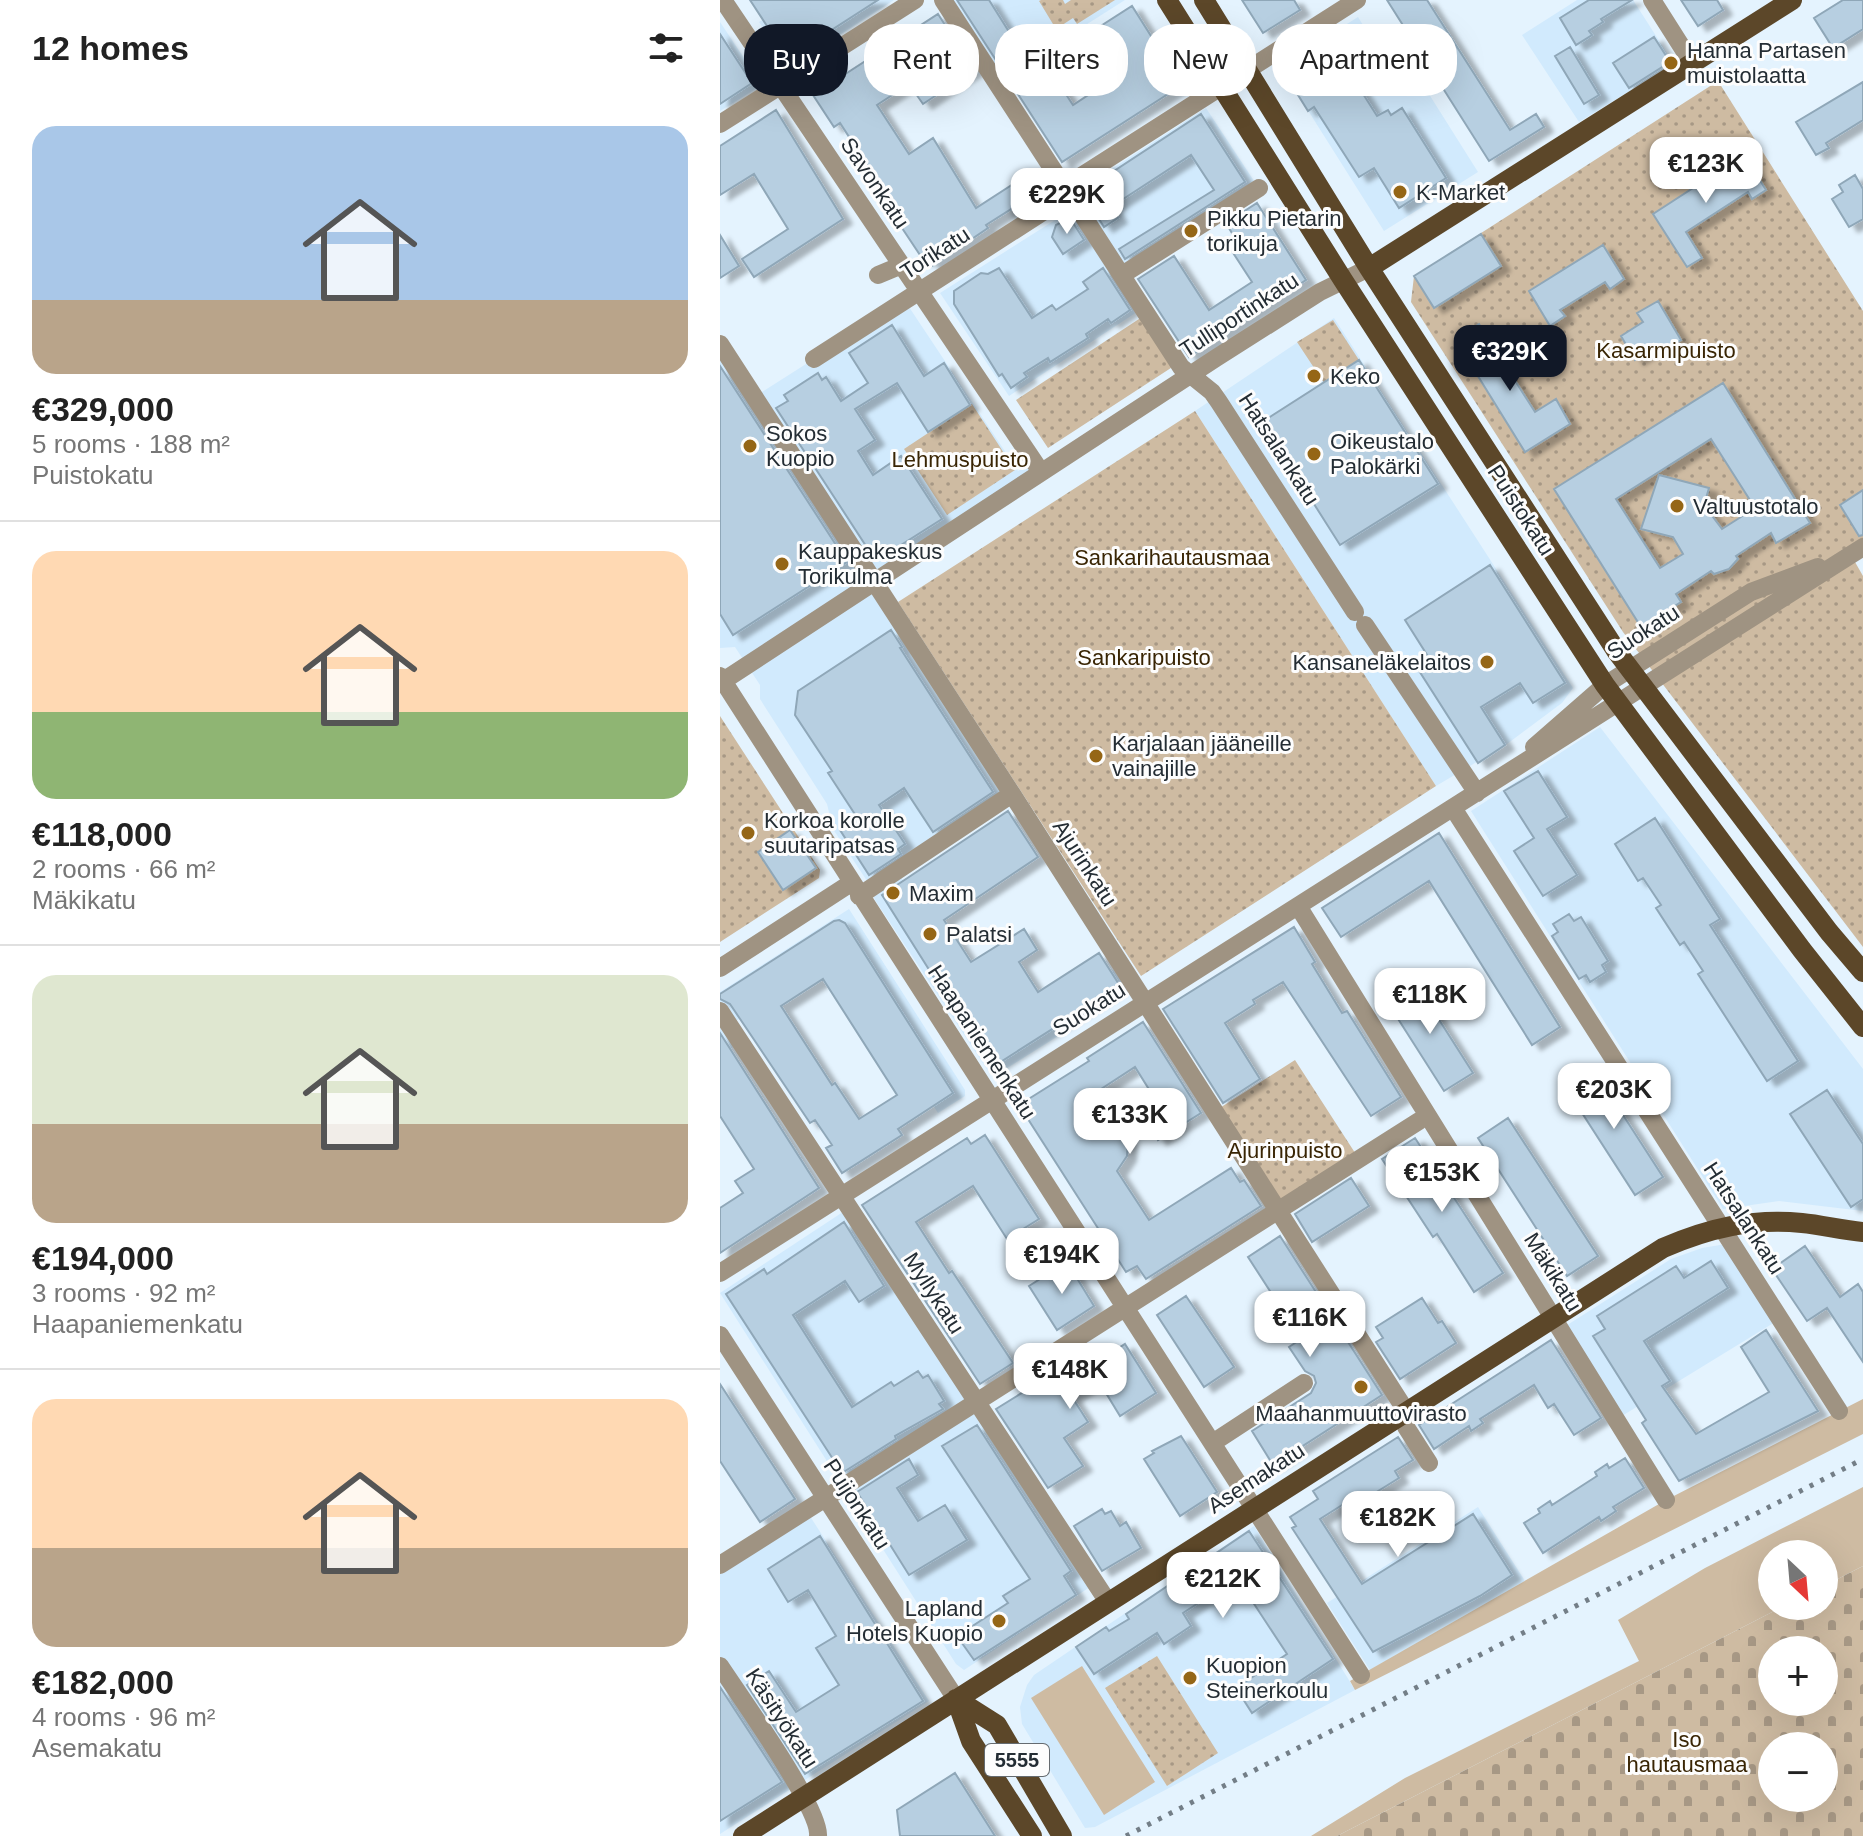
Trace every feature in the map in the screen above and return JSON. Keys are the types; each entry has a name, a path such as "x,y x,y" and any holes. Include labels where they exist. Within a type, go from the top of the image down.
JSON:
{"main road":[{"name":"Puistokatu","path":"1167,0 1183,24"},
{"name":"Puistokatu","path":"1204,0 1219,24"},
{"name":"Tulliportinkatu","path":"1369,268 1792,0"},
{"name":"Puistokatu","path":"1256,82 1369,268 1617,652 1829,932 1863,972"},
{"name":"Puistokatu","path":"1230,96 1343,280 1605,685 1863,1027"},
{"name":"Asemakatu","path":"743,1836 1255,1507 1406,1419 1553,1316 1663,1248 1721,1226 1757,1221 1782,1221 1863,1232"},
{"name":"Puijonkatu","path":"956,1699 971,1741 1032,1836"},
{"name":"Puijonkatu","path":"956,1699 997,1725 1062,1836"}],"street":[{"name":"Savonkatu","path":"723,0 744,31"},
{"path":"848,42 915,0"},
{"name":"Hatsalankatu","path":"943,0 1181,367 1219,402 1360,618 1481,790"},
{"name":"Torikatu","path":"1256,64 1357,0"},
{"path":"1652,0 1692,63"},
{"path":"720,124 763,96"},
{"name":"Savonkatu","path":"787,96 1041,472"},
{"name":"Torikatu","path":"814,359 1049,208 1064,187 1206,96"},
{"path":"1122,275 1259,188"},
{"path":"878,275 902,265"},
{"name":"Tulliportinkatu","path":"721,680 1320,292 1369,268"},
{"name":"Ajurinkatu","path":"720,344 1279,1210 1406,1419 1429,1463"},
{"name":"Suokatu","path":"1481,790 1605,685 1751,592 1857,551"},
{"name":"Suokatu","path":"720,1273 1857,551"},
{"name":"Haapaniemenkatu","path":"721,680 1214,1442 1361,1675"},
{"path":"720,968 1012,794"},
{"name":"Hatsalankatu","path":"1453,808 1839,1411"},
{"name":"Mäkikatu","path":"1298,906 1666,1500"},
{"name":"Myllykatu","path":"720,1011 1108,1602"},
{"path":"720,1565 1419,1121"},
{"name":"Puijonkatu","path":"720,1335 956,1699"},
{"path":"1214,1442 1304,1383"},
{"name":"Käsityökatu","path":"720,1666 803,1797 817,1822 818,1836"}],"shaded area":[{"path":"793,0 894,0 848,30 848,24 759,22"},
{"path":"943,0 1125,0 1087,24 995,24 995,80 979,56 979,24 959,24"},
{"path":"1577,0 1633,0 1674,64 1579,122 1522,35"},
{"path":"1358,17 1362,24 1347,24"},
{"path":"720,22 744,58 744,96 720,111"},
{"path":"1299,96 1430,96 1478,172 1384,231"},
{"path":"1206,108 1262,193 1125,279 1143,308 1009,396 940,293 1063,215 1070,196"},
{"path":"905,301 1018,471 1034,462 1041,472 872,581 1012,794 897,871 1005,1038 1121,965 1136,987 996,1075 990,1074 875,900 869,884 833,829 827,804 760,699 760,685 735,647 720,648 720,344 754,397"},
{"path":"1334,318 1573,688 1562,703 1507,744 1436,786 1195,411"},
{"path":"1600,727 1863,1069 1863,1211 1779,1201 1723,1209 1471,811"},
{"path":"849,909 965,1090 965,1096 938,1113 837,955 730,1025 741,1042 720,1056 720,992"},
{"path":"849,1208 1096,1583 964,1670 956,1664 720,1293"},
{"path":"1732,1243 1780,1319 1617,1419 1561,1329 1671,1259 1702,1248"},
{"path":"1478,1507 1525,1581 1370,1670 1327,1603"},
{"path":"806,1510 929,1701 720,1834 720,1565"},
{"name":"Kuopion Steinerkoulu","path":"1254,1526 1355,1690 1095,1827 1085,1828 1022,1724 1020,1707 1027,1685 1034,1675"}],"green space":[{"path":"1063,0 1065,4 1071,0 1115,0 1077,24 1073,18 1064,24 1053,24 1039,1"},
{"name":"Kasarmipuisto","path":"1718,81 1863,311 1863,547 1851,555 1863,576 1863,947 1623,632 1411,302 1414,276"},
{"path":"1142,317 1174,366 1048,448 1016,400"},
{"path":"1333,320 1359,360 1324,383 1297,342"},
{"name":"Lehmuspuisto","path":"972,404 1015,470 947,515 904,449"},
{"name":"Sankaripuisto","path":"1195,411 1436,786 1141,976 898,602"},
{"path":"720,716 820,870 819,878 720,942"},
{"name":"Ajurinpuisto","path":"1295,1060 1359,1159 1279,1210 1215,1111"},
{"path":"1863,1399 1863,1434 1355,1690 1350,1681 1666,1500"},
{"path":"1863,1487 1863,1566 1838,1579 1838,1540 1760,1540"},
{"path":"1758,1541 1758,1619 1337,1836 1311,1836 1405,1778 1639,1661 1618,1620 1705,1568"},
{"name":"Iso hautausmaa","path":"1863,1566 1863,1836 1337,1836 1758,1619 1838,1620 1838,1579"},
{"path":"1157,1656 1218,1753 1167,1786 1105,1688"},
{"path":"1082,1666 1155,1782 1104,1815 1031,1698"}],"building":[{"path":"750,0 878,0 841,24 766,24"},
{"path":"957,0 989,0 1004,24 995,24 995,59 979,34 979,24 973,24"},
{"path":"1242,0 1294,0 1300,10 1277,24 1272,24 1272,27 1263,33"},
{"path":"1387,0 1427,0 1442,24 1402,24"},
{"path":"1589,0 1632,0 1601,19 1603,22 1589,31 1592,35 1576,45 1560,18"},
{"path":"1681,0 1717,0 1723,10 1698,26"},
{"path":"1843,0 1863,0 1863,29 1833,48 1814,18"},
{"path":"1132,6 1144,25 1144,96 1165,96 1062,162 1019,96 1067,96 1073,105 1087,96 1128,96 1128,24 1104,24"},
{"path":"938,14 944,24 923,24"},
{"path":"720,34 744,71 744,88 720,104"},
{"path":"1654,37 1670,62 1629,88 1613,63"},
{"path":"1457,47 1510,130 1536,114 1544,127 1489,161 1448,96 1457,96"},
{"path":"1570,47 1599,95 1584,104 1555,56"},
{"path":"864,62 864,96 891,96 877,105 909,154 933,138 976,208 1024,177 1035,194 986,225 988,228 932,266 927,258 924,261 874,186 878,184 875,177 840,123 834,127 814,96 848,96 848,72"},
{"path":"1863,82 1863,120 1826,143 1829,148 1816,155 1796,122"},
{"path":"917,96 935,96 923,104"},
{"path":"1299,96 1364,96 1377,116 1388,110 1391,115 1402,108 1446,178 1399,208 1374,168 1359,177 1314,107 1308,111"},
{"path":"776,110 843,219 754,277 742,259 788,229 754,174 720,195 720,146"},
{"path":"1201,114 1245,182 1125,259 1119,249 1214,190 1191,155 1111,207 1118,218 1104,227 1082,192"},
{"path":"1744,155 1766,190 1752,199 1748,192 1686,232 1702,258 1687,267 1653,214"},
{"path":"1855,175 1863,189 1863,219 1849,227 1832,199 1843,192 1839,185"},
{"path":"1257,203 1306,280 1189,357 1138,279 1174,256 1209,310 1252,282 1228,245 1236,240 1226,223"},
{"path":"1070,218 1084,240 1063,254 1052,237 1056,225"},
{"path":"1481,234 1501,266 1434,308 1414,276"},
{"path":"720,235 739,266 720,278"},
{"path":"1603,245 1624,279 1610,289 1605,282 1560,310 1565,316 1550,326 1529,291"},
{"path":"999,268 1032,318 1052,305 1056,310 1088,289 1083,282 1103,268 1130,310 1111,323 1108,319 1086,334 1088,338 1050,362 1048,358 1024,373 1027,377 1011,388 1002,374 999,376 954,304 954,291 981,273 988,274"},
{"path":"1658,301 1681,340 1663,352 1659,345 1635,360 1621,336 1643,322 1637,313"},
{"path":"1479,324 1535,412 1556,399 1570,424 1525,452 1455,339"},
{"path":"892,325 924,376 944,363 970,405 928,432 897,383 855,409 875,440 858,451 873,475 901,456 942,519 882,557 874,545 868,549 776,408 788,401 784,395 818,373 822,380 826,377 841,401 868,383 849,353"},
{"name":"Oikeustalo Palokärki","path":"1359,360 1438,484 1340,545 1262,422"},
{"path":"720,366 847,562 733,635 720,614"},
{"name":"Valtuustotalo","path":"1723,383 1810,523 1776,543 1771,533 1736,556 1738,559 1729,569 1714,574 1711,571 1676,594 1681,602 1641,627 1554,489","holes":["1711,439 1755,508 1722,529 1704,505 1709,488 1659,475 1641,529 1673,537 1683,554 1660,568 1616,499"]},
{"path":"1863,490 1863,535 1859,536 1840,505"},
{"name":"Kansaneläkelaitos","path":"1490,565 1565,683 1533,703 1520,683 1481,707 1505,745 1478,763 1416,666 1429,658 1405,620"},
{"path":"891,630 993,792 933,832 904,788 879,805 905,844 898,849 901,854 869,875 840,830 858,819 828,773 832,771 795,715 798,691"},
{"path":"1538,771 1567,817 1547,829 1577,875 1543,896 1514,851 1534,838 1504,791"},
{"path":"1008,811 1038,857 944,920 971,962 1024,929 1037,950 1019,962 1038,992 1099,953 1120,986 991,1068 882,895"},
{"path":"1655,818 1720,919 1710,925 1798,1061 1767,1081 1698,974 1703,971 1684,942 1680,945 1656,908 1661,905 1643,878 1638,881 1615,844"},
{"path":"790,830 816,868 783,890 758,852"},
{"path":"1439,833 1560,1027 1532,1045 1429,881 1341,937 1322,908"},
{"path":"1569,914 1574,921 1581,917 1608,961 1602,965 1606,972 1590,982 1586,975 1579,979 1552,936 1558,932 1553,924"},
{"path":"834,921 845,923 953,1093 898,1129 902,1135 842,1173 826,1148 832,1145 815,1120 810,1123 730,1004 720,999 720,994","holes":["823,979 897,1095 859,1119 835,1083 832,1085 781,1006"]},
{"path":"1294,927 1342,1013 1347,1011 1401,1097 1371,1116 1283,982 1253,1000 1255,1004 1225,1023 1260,1079 1223,1103 1163,1009"},
{"path":"1415,982 1473,1073 1444,1091 1386,1000"},
{"path":"1143,1022 1201,1113 1158,1140 1149,1125 1165,1115 1135,1067 1098,1091 1128,1139 1127,1156 1117,1171 1149,1220 1231,1168 1240,1182 1244,1180 1261,1206 1146,1279 1137,1266 1126,1272 1019,1105"},
{"path":"720,1033 819,1188 720,1253 720,1208 743,1193 735,1181 754,1169 720,1116"},
{"path":"1592,1067 1663,1177 1635,1195 1564,1085"},
{"path":"1827,1090 1863,1144 1863,1199 1851,1207 1790,1114"},
{"path":"1508,1118 1598,1256 1567,1276 1478,1138"},
{"path":"985,1135 1039,1219 1007,1239 973,1186 916,1222 1013,1363 980,1384 862,1205 967,1138 971,1144"},
{"path":"1415,1138 1503,1273 1474,1292 1437,1234 1433,1237 1382,1159"},
{"path":"1351,1178 1369,1206 1312,1242 1295,1214"},
{"path":"844,1222 884,1286 859,1302 845,1281 793,1315 852,1407 891,1382 894,1386 918,1371 923,1378 928,1375 944,1401 939,1404 943,1409 895,1436 896,1439 842,1473 726,1294 764,1269 767,1274"},
{"path":"1280,1236 1382,1395 1273,1465 1252,1431 1311,1393 1316,1383 1314,1376 1305,1371 1289,1347 1301,1339 1248,1257"},
{"path":"1805,1246 1840,1297 1858,1284 1863,1292 1863,1362 1827,1308 1807,1321 1772,1269"},
{"path":"1711,1261 1728,1288 1644,1341 1670,1381 1662,1386 1696,1434 1769,1392 1741,1347 1766,1330 1818,1411 1679,1481 1642,1423 1646,1420 1593,1336 1605,1329 1597,1316 1676,1266 1684,1278"},
{"path":"1067,1262 1094,1306 1057,1330 1029,1286"},
{"path":"1186,1296 1234,1367 1204,1387 1157,1315"},
{"path":"1422,1298 1456,1343 1400,1379 1376,1342 1383,1338 1376,1327"},
{"path":"1551,1340 1601,1418 1574,1435 1554,1404 1548,1408 1534,1385 1480,1419 1483,1423 1471,1431 1469,1426 1434,1449 1419,1425"},
{"path":"1125,1344 1156,1393 1120,1416 1098,1380 1072,1397 1088,1422 1064,1438 1083,1466 1048,1488 996,1409 1054,1373 1057,1378 1069,1370 1073,1377"},
{"path":"720,1384 795,1499 760,1522 720,1461"},
{"path":"977,1425 1071,1571 1064,1576 1076,1595 974,1660 957,1636 1008,1603 1003,1596 1030,1579 942,1446"},
{"path":"1181,1436 1217,1492 1180,1516 1144,1459 1154,1453 1152,1451"},
{"path":"1398,1437 1413,1460 1395,1471 1399,1478 1354,1506 1350,1500 1320,1519 1362,1584 1473,1514 1512,1575 1480,1596 1373,1652 1292,1528 1296,1526 1290,1517 1318,1499 1313,1491"},
{"path":"1625,1458 1644,1488 1613,1507 1616,1511 1601,1521 1599,1517 1543,1553 1524,1523 1540,1513 1538,1509 1550,1501 1552,1505 1597,1476 1595,1472 1607,1464 1609,1468"},
{"path":"909,1459 918,1475 897,1488 918,1521 945,1505 967,1540 909,1575 857,1492"},
{"path":"1102,1509 1105,1514 1111,1511 1120,1526 1126,1522 1141,1548 1102,1571 1074,1526"},
{"path":"1249,1531 1333,1659 1252,1713 1236,1688 1287,1654 1237,1578 1183,1613 1191,1626 1164,1644 1157,1633 1094,1674 1076,1647 1106,1627 1109,1631 1129,1619 1126,1614"},
{"path":"820,1536 923,1701 805,1774 747,1685 769,1671 796,1712 839,1685 816,1648 836,1636 808,1590 788,1602 768,1569"},
{"path":"720,1687 782,1782 720,1821"},
{"path":"955,1773 995,1836 900,1836 897,1810"}],"railway":[{"path":"1126,1836 1863,1459"}],"place":[{"name":"Hanna Partasen muistolaatta","path":"1671,63"},
{"name":"K-Market","path":"1400,192"},
{"name":"Pikku Pietarin torikuja","path":"1191,231"},
{"name":"Keko","path":"1314,376"},
{"name":"Sokos Kuopio","path":"750,446"},
{"name":"Oikeustalo Palokärki","path":"1314,454"},
{"name":"Valtuustotalo","path":"1677,506"},
{"name":"Kauppakeskus Torikulma","path":"782,564"},
{"name":"Kansaneläkelaitos","path":"1487,662"},
{"name":"Karjalaan jääneille vainajille","path":"1096,756"},
{"name":"Korkoa korolle suutaripatsas","path":"748,833"},
{"name":"Maxim","path":"893,893"},
{"name":"Palatsi","path":"930,934"},
{"name":"Maahanmuuttovirasto","path":"1361,1387"},
{"name":"Lapland Hotels Kuopio","path":"999,1621"},
{"name":"Kuopion Steinerkoulu","path":"1190,1678"}],"park label":[{"name":"Sankarihautausmaa","path":"1172,557"}]}
